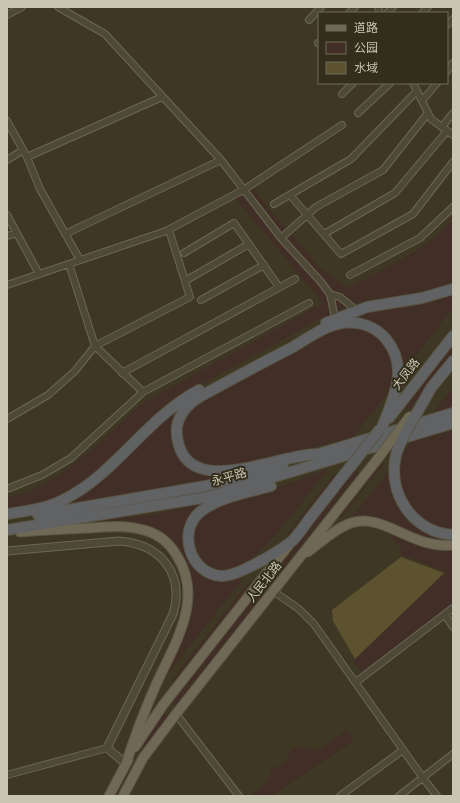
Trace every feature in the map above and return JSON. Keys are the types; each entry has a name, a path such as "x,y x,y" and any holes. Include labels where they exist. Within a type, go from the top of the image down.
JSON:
{"highway":[{"path":"7,514 46,507 74,494 104,470 156,420 186,398 335,318 356,310 381,304 422,298 453,289"},
{"path":"321,454 303,454 229,471 206,471 193,465 183,455 177,438 177,426 186,407 201,396 327,328 351,323 363,324 376,330 388,342 396,357 399,371 398,384 382,427"},
{"name":"大凤路","path":"382,427 453,336"},
{"path":"453,361 431,388 414,413 400,444 396,456 394,471 397,491 407,511 421,524 438,532 453,535"},
{"name":"永平路","path":"7,520 206,486 321,454 453,413"},
{"name":"永平路","path":"7,531 208,497 453,423"},
{"name":"人民北路","path":"291,541 382,427"},
{"path":"291,541 249,567 234,574 222,576 211,574 198,564 190,550 188,534 194,519 208,507 274,484 316,465"}],"main road":[{"name":"人民北路","path":"123,796 143,758 176,714 414,413"},
{"path":"292,566 341,527 360,521 378,523 411,539 428,544 453,545"},
{"path":"7,531 115,527 138,528 152,533 165,541 181,562 189,589 186,615 137,730 126,764"},
{"name":"人民北路","path":"109,796 136,746 163,705 291,541"},
{"path":"260,582 273,591"},
{"path":"163,705 176,714"}],"street":[{"path":"7,14 22,7"},
{"path":"58,7 105,34 221,160 245,189 281,238 330,294 335,318"},
{"path":"309,20 321,7"},
{"path":"342,94 352,84"},
{"path":"358,113 389,84"},
{"path":"414,84 431,119 453,135"},
{"path":"422,101 436,84"},
{"path":"274,204 351,159 417,91"},
{"path":"27,157 162,97"},
{"path":"281,238 316,207 383,170 428,113"},
{"path":"324,234 396,193 445,129 453,113"},
{"path":"7,121 27,157 40,189 80,260"},
{"path":"7,285 169,230 245,189 342,125"},
{"path":"7,160 23,150"},
{"path":"65,234 221,160"},
{"path":"290,195 341,254 413,214 453,162"},
{"path":"350,275 420,238 453,206"},
{"path":"7,215 39,274"},
{"path":"184,253 234,223 279,287"},
{"path":"7,419 48,395 75,371 95,346 190,297 169,230"},
{"path":"7,236 17,233"},
{"path":"185,281 249,244"},
{"path":"69,264 95,346 143,392"},
{"path":"201,300 264,265"},
{"path":"122,372 295,279"},
{"path":"330,294 340,297 356,310"},
{"path":"7,489 42,476 71,458 143,392 309,303"},
{"path":"7,551 61,545 123,541 141,545 152,550 162,558 169,568 175,590 175,604 172,617 107,748 7,775"},
{"path":"273,591 299,609 311,620 437,796"},
{"path":"356,682 453,608"},
{"path":"445,615 453,627"},
{"path":"176,714 239,796"},
{"path":"107,748 126,764"},
{"path":"340,796 403,750"},
{"path":"399,796 453,754"}],"green space":[{"path":"248,184 320,268 347,288 417,250 442,231 453,219 453,285 415,297 356,303 318,320 171,401 147,421 97,471 83,483 61,497 44,503 7,510 7,498 32,491 56,477 89,452 138,407 323,303 232,194"},
{"path":"453,294 453,308 405,369 397,347 352,319 353,316 366,311 419,305 437,301"},
{"path":"359,327 377,335 386,345 394,365 392,388 352,438 227,468 198,464 191,456 183,441 183,426 185,419 198,403 321,334 338,328"},
{"path":"453,345 453,353 409,410 405,407"},
{"path":"453,388 453,406 432,414"},
{"path":"175,409 178,411 172,432 175,450 180,458 193,470 210,475 219,475 221,478 53,509 104,479"},
{"path":"453,431 453,530 441,529 430,525 412,510 400,488 398,465 400,458 412,441"},
{"path":"382,461 384,463 340,519 338,517"},
{"path":"328,469 274,536 250,560 239,567 227,570 216,569 207,564 199,556 195,546 194,536 196,525 204,515 212,509 231,501 283,486"},
{"path":"355,469 359,472 272,583 268,580"},
{"path":"390,470 392,490 401,510 453,539 453,541 425,539 375,518 352,518"},
{"path":"335,473 337,475 289,535 287,534"},
{"path":"209,500 203,505 186,552 188,559 198,571 229,580 244,577 161,682 177,652 190,621 193,602 193,585 189,568 182,554 172,541 158,532 142,525 123,521 108,521 76,526 64,525 155,514"},
{"path":"387,532 426,548 444,550 453,549 453,605 362,672 353,661 447,572 400,554 402,549"},
{"path":"250,581 252,583 173,683 171,681"},
{"path":"260,589 264,593 175,707 171,704"},
{"path":"164,713 168,716 148,746 144,743"},
{"path":"347,730 354,741 271,796 251,796 268,780 271,770 286,762 292,748 301,747 320,750"},
{"path":"126,773 130,776 119,796 113,796"}],"water":[{"path":"401,557 444,573 355,659 333,621 332,610"}]}
